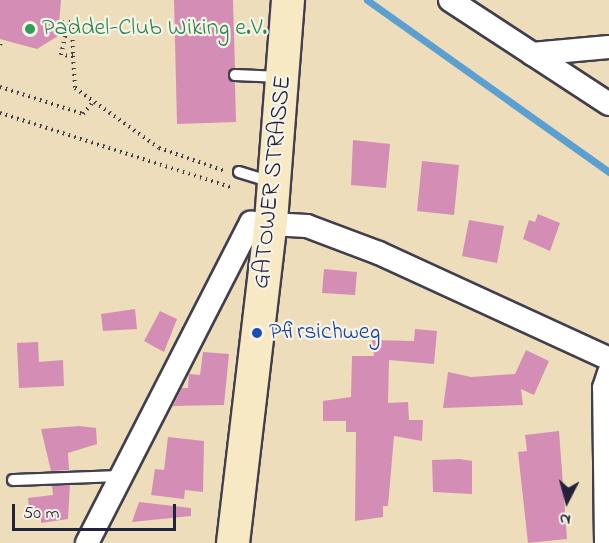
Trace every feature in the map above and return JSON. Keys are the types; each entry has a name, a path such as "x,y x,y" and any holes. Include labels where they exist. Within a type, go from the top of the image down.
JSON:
{"main road":[{"name":"GATOWER STRASSE","path":"233,543 271,221 284,78 288,0"}],"street":[{"path":"450,0 609,104"},
{"path":"532,54 609,47"},
{"path":"87,543 251,223 271,221 308,226 379,253 609,359"},
{"path":"606,543 604,388 609,373"}],"lane":[{"path":"235,75 284,78"},
{"path":"239,174 274,183"},
{"path":"13,480 122,476"}],"path":[{"path":"73,56 61,55 65,22 72,22 75,88 159,148 239,174"},
{"path":"0,87 83,114 93,102"},
{"path":"0,113 244,191"}],"building":[{"name":"Paddel-Club Wiking e.V.","path":"0,0 61,0 58,36 37,49 0,39"},
{"path":"174,0 233,0 235,68 228,75 235,83 236,122 177,124"},
{"path":"353,140 390,144 386,188 351,185"},
{"path":"422,161 459,165 454,215 417,211"},
{"path":"538,214 560,223 550,251 523,239 529,220 535,222"},
{"path":"469,220 504,226 497,263 462,256"},
{"path":"324,269 357,272 355,295 322,293"},
{"path":"135,309 137,329 103,331 101,314"},
{"path":"160,311 177,319 164,352 144,341"},
{"path":"415,329 437,331 434,364 389,360 388,403 408,402 409,420 423,420 422,441 394,436 388,506 383,506 383,517 355,521 356,432 346,432 346,421 323,421 323,401 351,397 352,356 374,356 372,340 414,341"},
{"path":"38,342 39,362 63,360 64,386 19,388 17,343"},
{"path":"526,350 549,361 534,395 521,389 523,405 443,408 448,372 471,377 515,374"},
{"path":"203,352 229,354 224,405 173,406 182,388 188,388 189,374 200,375"},
{"path":"79,426 96,428 97,444 68,453 69,470 51,471 41,429"},
{"path":"559,431 567,539 528,543 518,452 527,451 525,435"},
{"path":"168,437 204,441 203,492 185,490 184,499 151,495 155,469 164,470"},
{"path":"432,460 472,461 472,494 433,492"},
{"path":"70,485 68,519 41,523 41,517 30,518 28,498 53,495 52,486"},
{"path":"139,502 191,508 191,516 132,522"}],"waterway":[{"path":"367,0 609,172"}],"place":[{"name":"Paddel-Club Wiking e.V.","path":"30,29"},
{"name":"Pfirsichweg","path":"257,333"}]}
